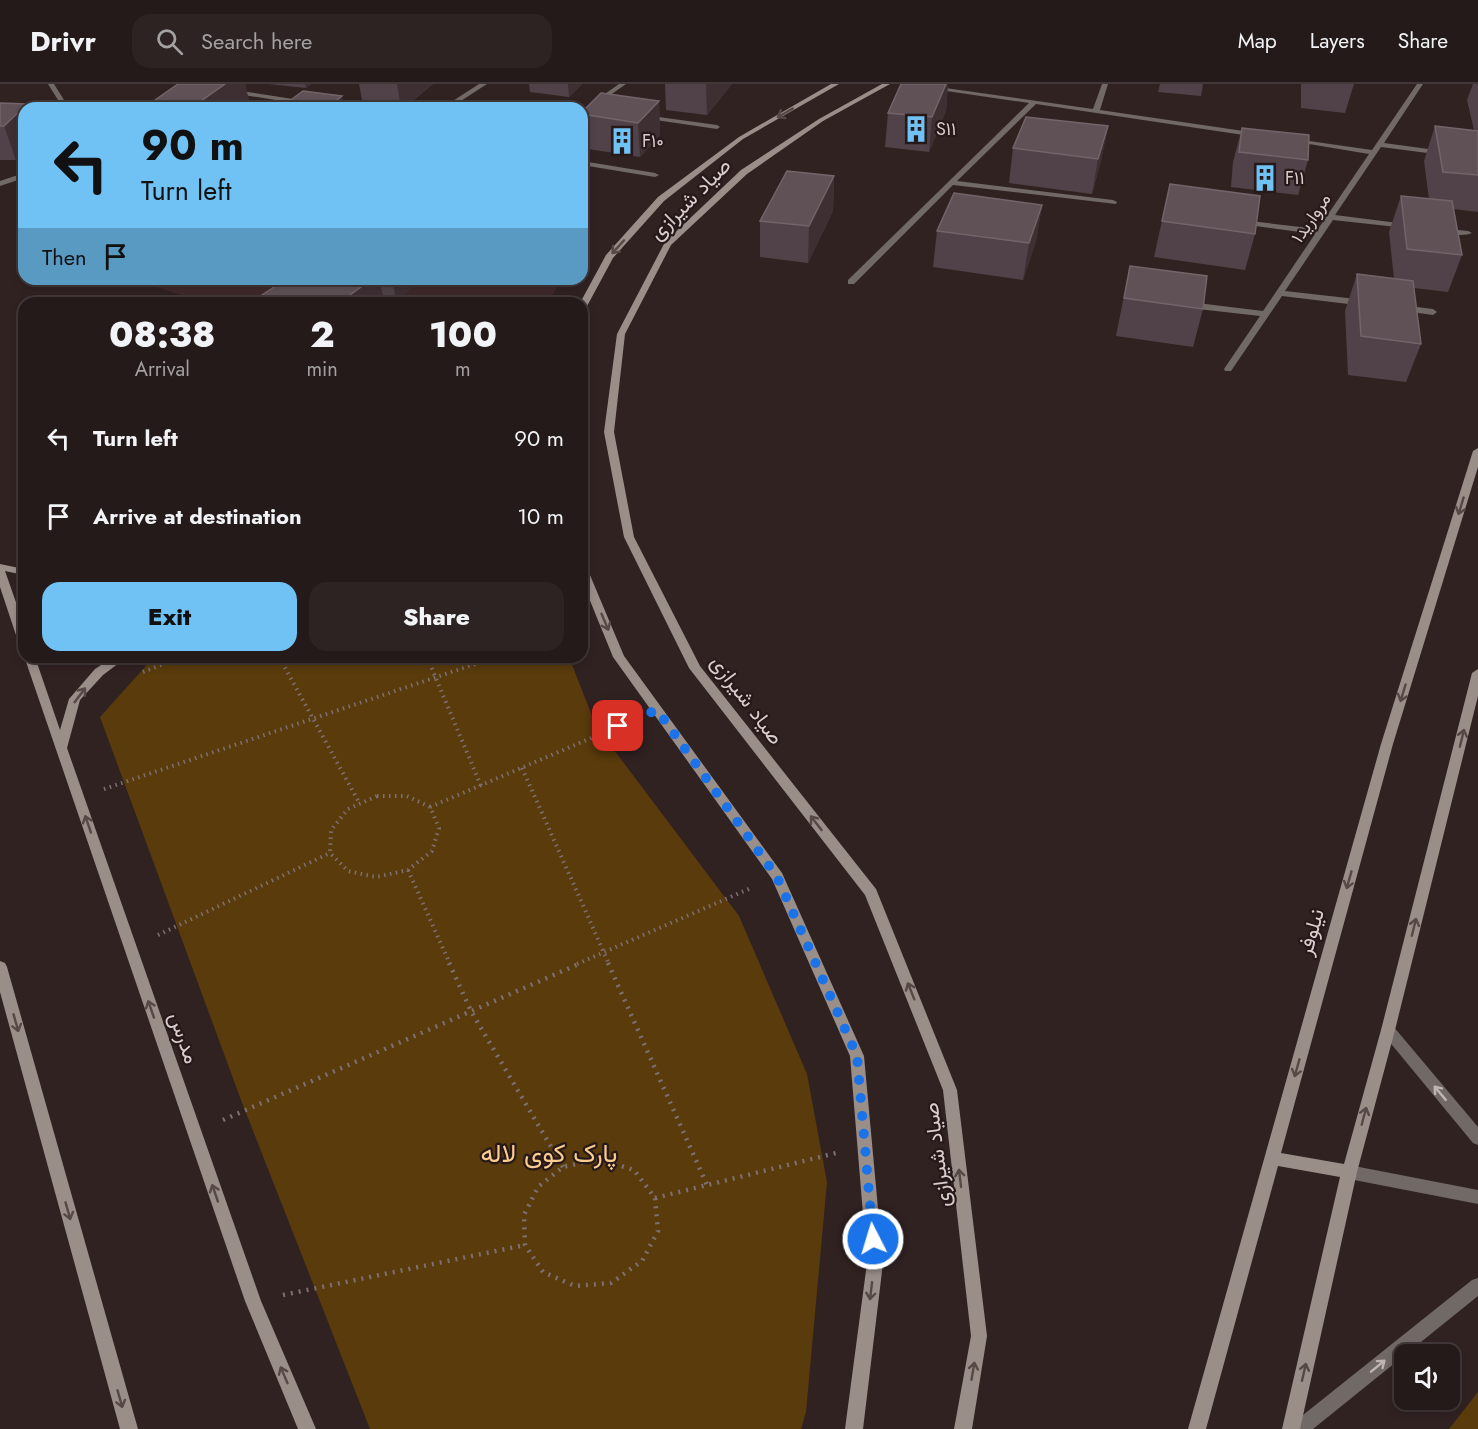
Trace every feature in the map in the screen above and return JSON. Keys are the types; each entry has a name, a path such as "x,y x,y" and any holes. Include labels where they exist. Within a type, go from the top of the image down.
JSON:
{"street":[{"path":"51,84 62,102"},
{"path":"455,102 484,84"},
{"path":"588,108 623,84"},
{"name":"صیاد شیرازی","path":"588,297 609,257 662,199 741,138 836,84"},
{"name":"صیاد شیرازی","path":"887,84 821,120 744,172 668,244 621,334 609,432 629,537 690,658 703,678 871,893 950,1090 979,1336 963,1429"},
{"path":"1096,111 1106,84"},
{"name":"مروارید۱","path":"1228,369 1420,84"},
{"path":"922,85 1270,137"},
{"path":"230,91 300,102"},
{"path":"851,282 1034,102"},
{"path":"588,111 599,111"},
{"path":"634,116 717,127"},
{"path":"1281,139 1374,153"},
{"path":"1379,145 1456,154"},
{"path":"588,164 655,175"},
{"path":"0,184 18,177"},
{"path":"952,183 1113,202"},
{"path":"1330,217 1410,226"},
{"path":"1227,220 1320,232"},
{"path":"1433,229 1468,233"},
{"path":"1280,293 1374,305"},
{"path":"1182,304 1265,314"},
{"path":"1386,306 1433,312"},
{"name":"نیلوفر","path":"1197,1429 1387,744 1478,451"},
{"path":"0,567 18,571"},
{"path":"0,572 18,624"},
{"path":"588,582 619,657 777,877 857,1056 875,1263 854,1429"},
{"name":"مدرس","path":"31,663 253,1301 308,1429"},
{"path":"61,747 75,699 99,672 112,663"},
{"path":"1291,1429 1349,1172 1388,1030 1478,673"},
{"path":"0,967 129,1429"},
{"path":"1388,1030 1478,1138"},
{"path":"1272,1158 1478,1197"},
{"path":"1299,1429 1478,1286"}],"path":[{"path":"282,663 360,804"},
{"path":"429,663 481,786"},
{"path":"78,797 478,663"},
{"path":"430,807 657,710"},
{"path":"522,768 707,1185"},
{"path":"377,796 407,796 430,807 440,828 432,851 408,870 376,877 348,871 330,853 331,830 348,809 360,804 377,796"},
{"path":"130,948 330,853"},
{"path":"408,870 471,1011 563,1167"},
{"path":"194,1132 777,877"},
{"path":"655,1198 865,1145"},
{"path":"599,1159 634,1170 655,1198 658,1231 642,1262 611,1282 575,1286 543,1272 525,1245 524,1215 538,1187 563,1167 599,1159"},
{"path":"253,1301 525,1245"}],"shaded area":[{"path":"150,285 558,285 551,297 188,297"}],"green space":[{"name":"پارک کوی لاله","path":"149,663 571,663 596,726 739,916 807,1074 827,1182 806,1412 801,1429 370,1429 241,1100 100,717"},
{"path":"1478,1392 1478,1429 1449,1429"}],"building":[{"path":"178,84 225,84 200,102 152,102"},
{"path":"901,84 946,84 932,117 888,113"},
{"path":"303,91 342,96 334,102 288,102"},
{"path":"601,93 659,101 638,123 588,115 588,106"},
{"path":"0,103 18,104 18,113 4,126 0,126"},
{"path":"1026,117 1108,126 1098,159 1013,148"},
{"path":"1435,126 1478,131 1478,175 1443,172"},
{"path":"1242,128 1309,135 1308,160 1239,152"},
{"path":"787,171 834,176 809,226 760,221"},
{"path":"1170,184 1260,196 1255,234 1162,221"},
{"path":"954,193 1042,205 1029,243 937,231"},
{"path":"1401,196 1452,201 1462,255 1407,249"},
{"path":"1130,266 1207,276 1203,309 1124,298"},
{"path":"1357,274 1413,281 1421,344 1361,336"},
{"path":"277,285 364,285 347,297 259,297"}],"place":[{"name":"S۱۱","path":"916,129"},
{"name":"F۱۰","path":"622,141"},
{"name":"F۱۱","path":"1265,178"}],"route":[{"path":"618,726 657,710 777,877 857,1056 873,1239"}]}
